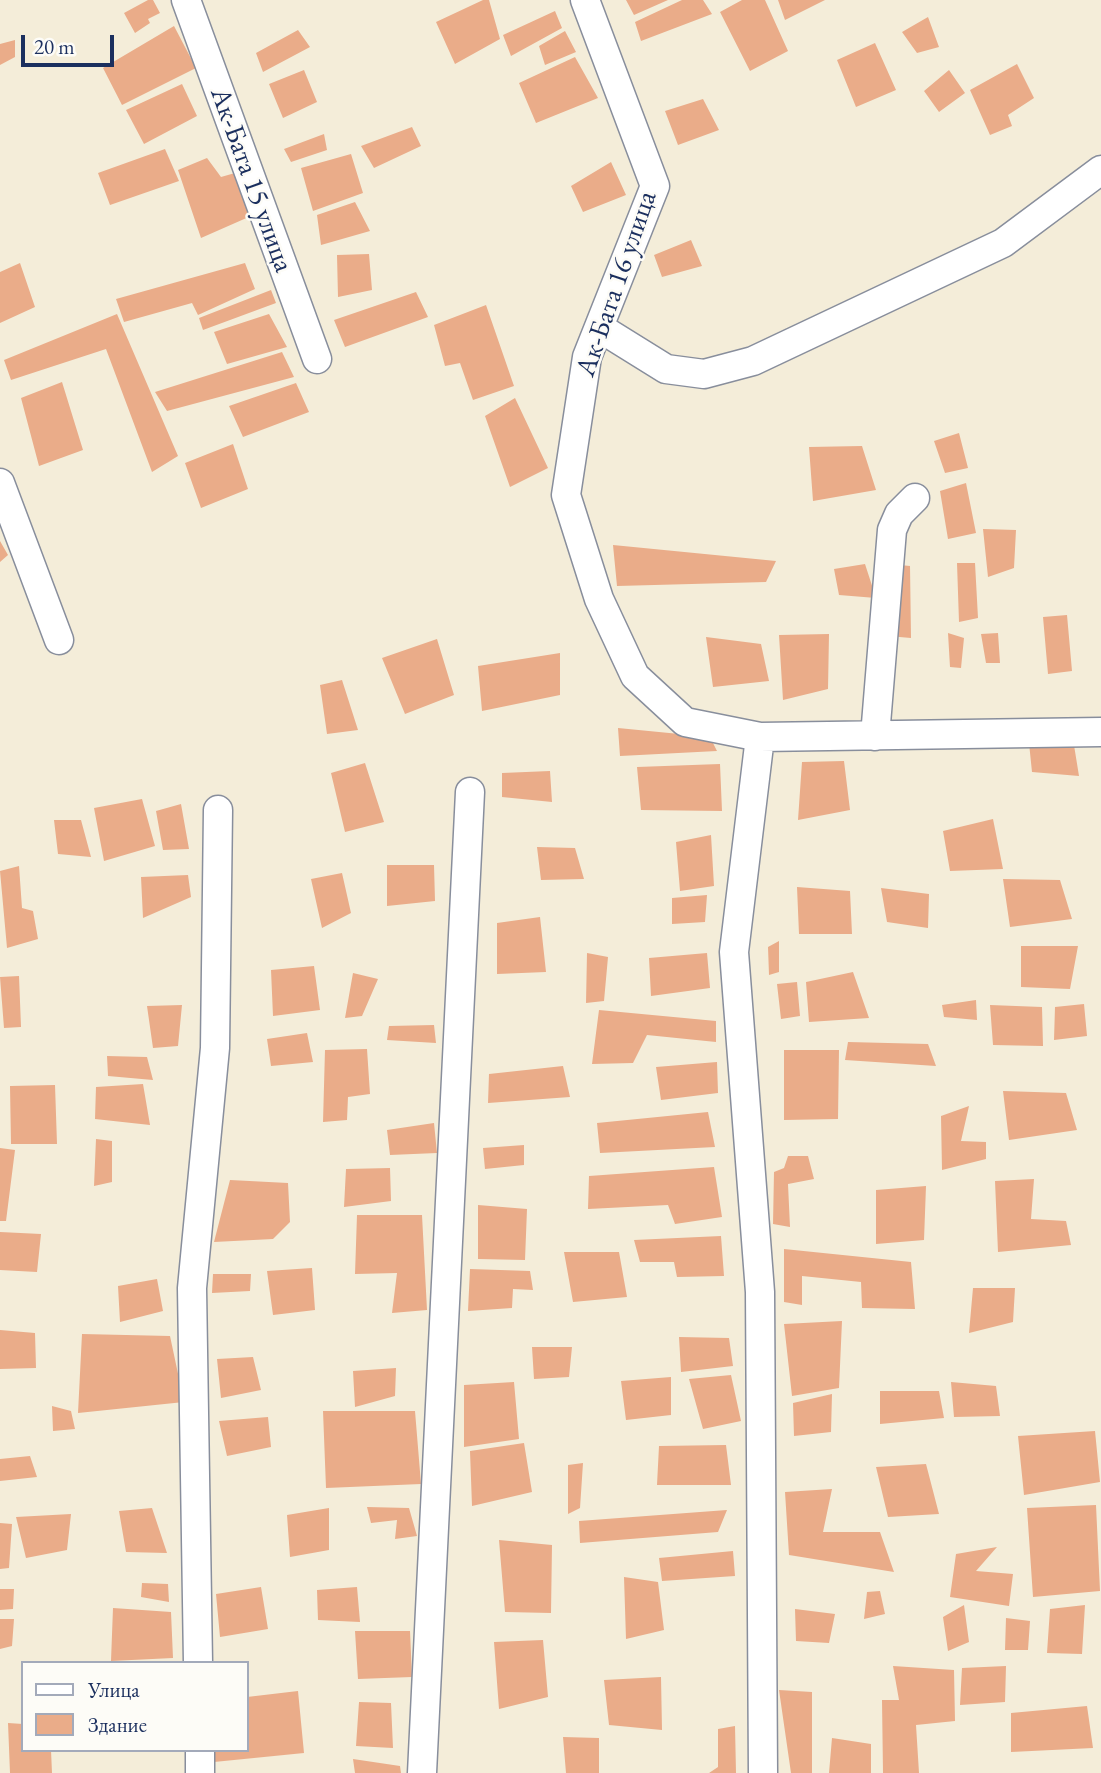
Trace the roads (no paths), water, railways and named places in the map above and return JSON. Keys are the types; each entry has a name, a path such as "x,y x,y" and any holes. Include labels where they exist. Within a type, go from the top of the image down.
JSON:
{"street":[{"name":"Ак-Бата 15 улица","path":"186,0 317,359"},
{"name":"Ак-Бата 16 улица","path":"585,0 655,186 587,357 566,495 599,599 635,676 685,722 760,737"},
{"path":"600,328 666,369 704,374 753,361 1003,243 1101,170"},
{"path":"0,483 59,640"},
{"path":"875,736 892,530 899,514 915,498"},
{"path":"763,1773 760,1292 734,952 760,737 1101,732"},
{"path":"422,1773 470,792"},
{"path":"198,1661 192,1288 215,1048 218,810"},
{"path":"200,1752 200,1773"}]}
